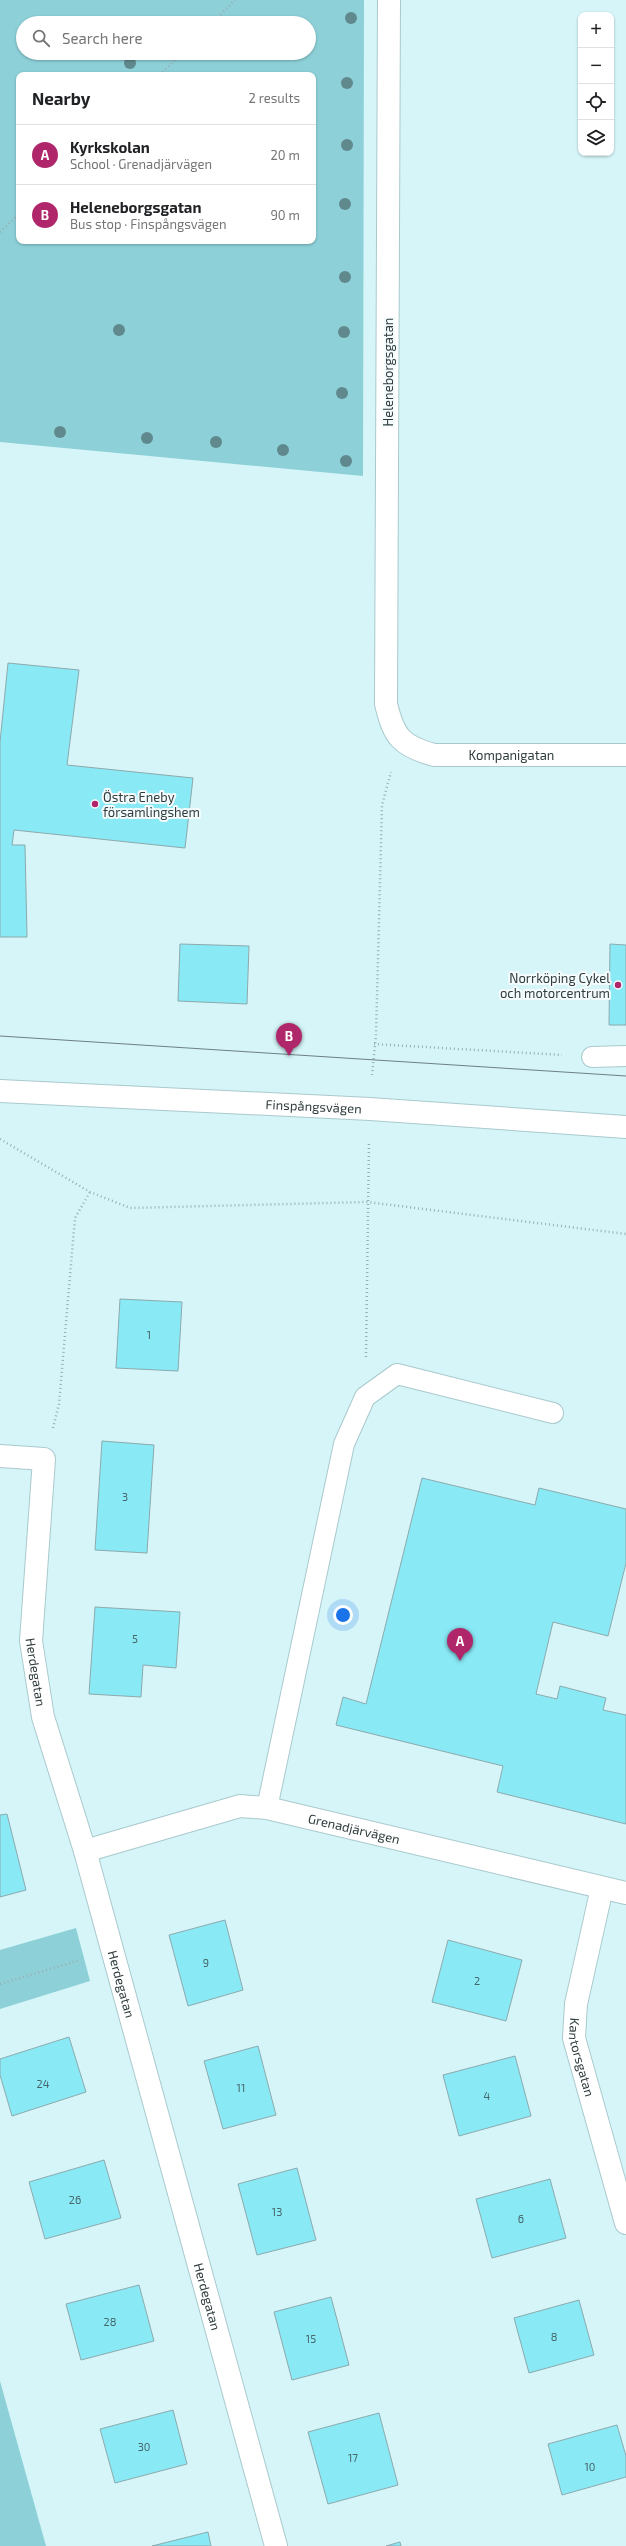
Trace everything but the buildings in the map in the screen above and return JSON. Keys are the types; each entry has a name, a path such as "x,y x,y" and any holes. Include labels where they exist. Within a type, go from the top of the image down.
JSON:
{"street":[{"name":"Heleneborgsgatan","path":"388,0 386,704 391,725 400,741"},
{"name":"Kompanigatan","path":"400,741 415,750 434,755 626,755"},
{"name":"Finspångsvägen","path":"0,1091 370,1109 626,1127"},
{"path":"0,1456 44,1459"},
{"name":"Herdegatan","path":"44,1459 31,1640 43,1718 85,1852 111,1951 276,2546"},
{"name":"Grenadjärvägen","path":"85,1852 240,1806 268,1808 626,1893"},
{"name":"Kantorsgatan","path":"602,1888 576,2004 574,2038 626,2223"}],"lane":[{"path":"592,1057 626,1056"},
{"path":"268,1808 344,1444 365,1397 397,1374 553,1413"}],"path":[{"path":"219,16 235,0"},
{"path":"163,72 175,60"},
{"path":"0,232 16,217"},
{"path":"400,741 382,805 374,1044 592,1057"},
{"path":"0,1139 90,1192 130,1208 367,1202 626,1234"},
{"path":"44,1459 59,1404 75,1218 90,1192"},
{"path":"365,1397 367,1202"},
{"path":"0,1984 111,1951"}],"shaded area":[{"path":"0,0 364,0 363,476 0,442"},
{"path":"76,1928 90,1981 0,2009 0,1950"},
{"path":"0,2381 46,2546 0,2546"}],"tram line":[{"path":"0,1036 626,1076"}],"place":[{"name":"Östra Eneby församlingshem","path":"95,804"},
{"name":"Norrköping Cykel och motorcentrum","path":"618,985"},
{"name":"Heleneborgsgatan","path":"289,1056"},
{"name":"Kyrkskolan","path":"460,1661"}]}
